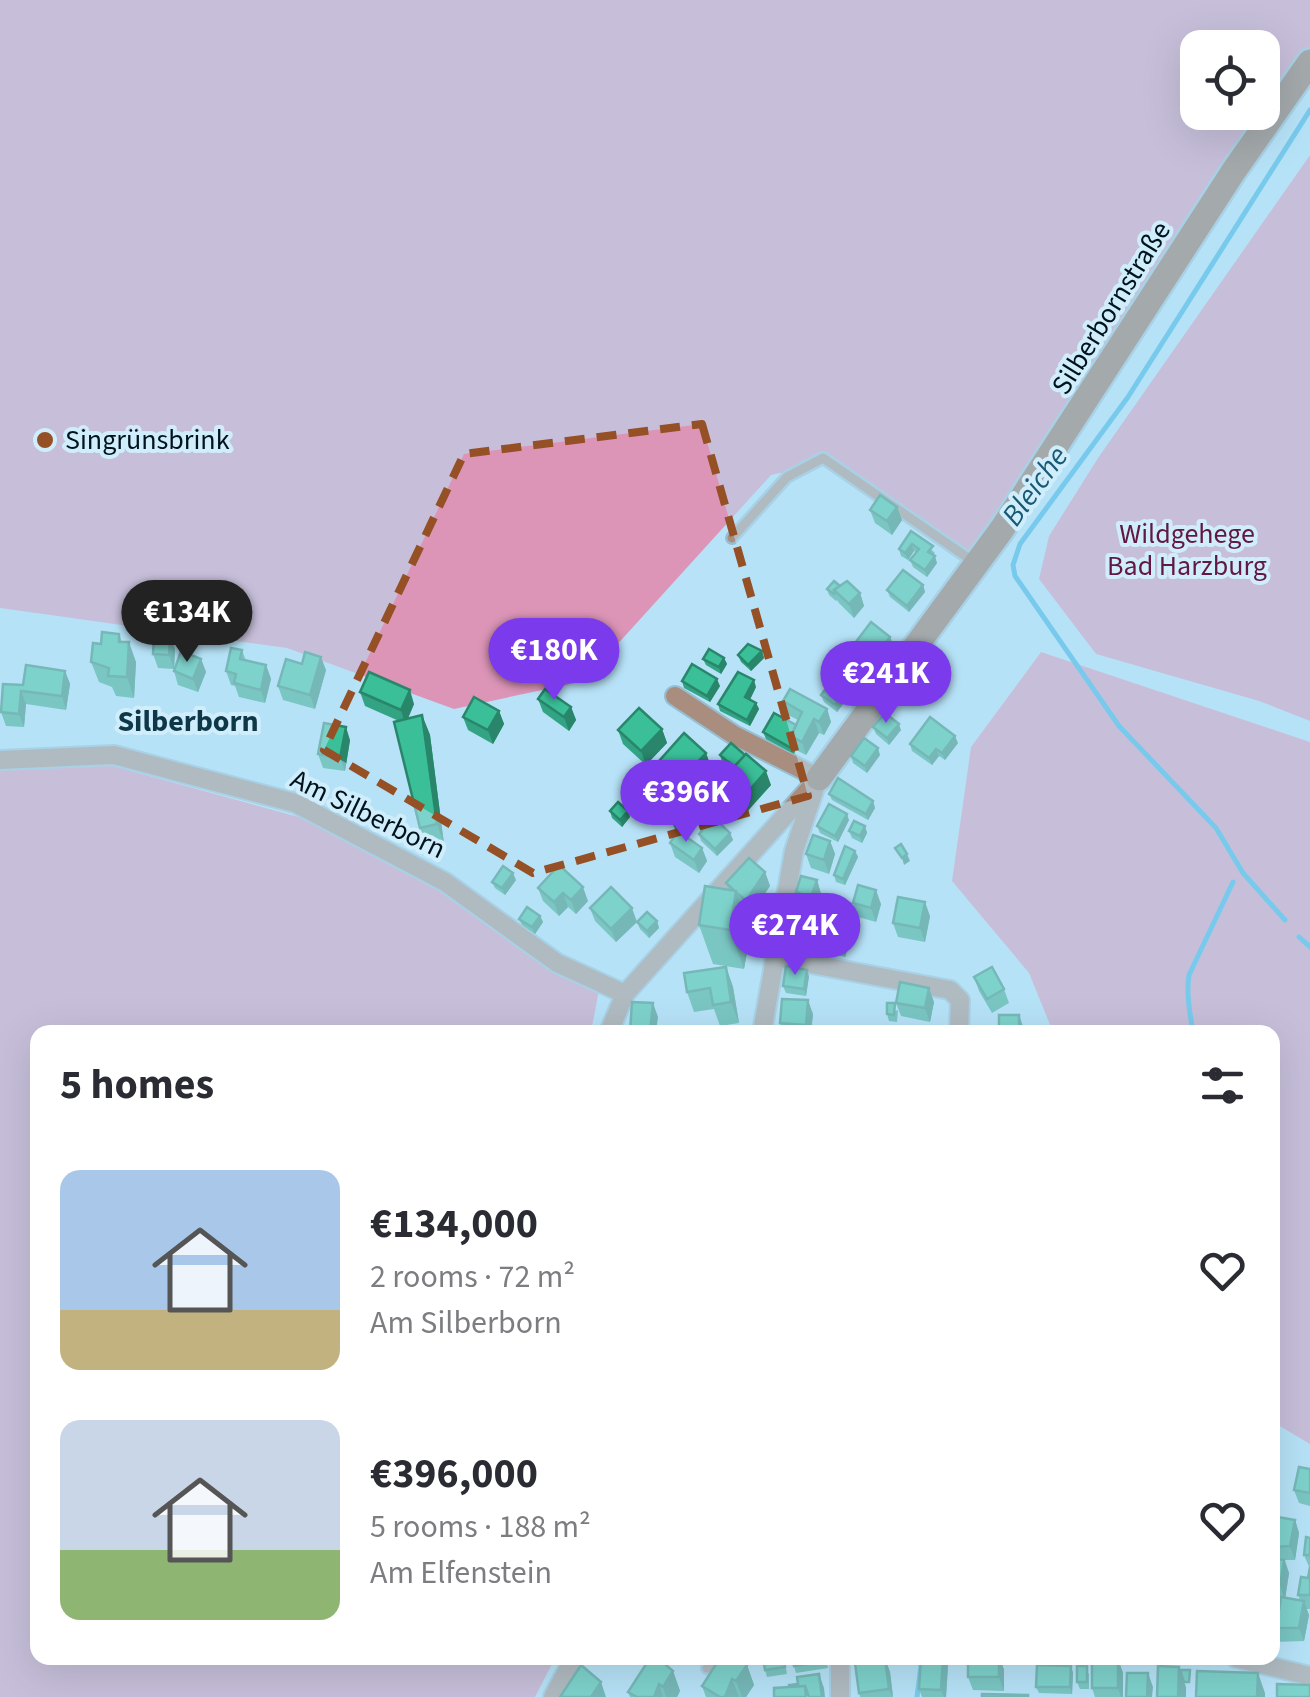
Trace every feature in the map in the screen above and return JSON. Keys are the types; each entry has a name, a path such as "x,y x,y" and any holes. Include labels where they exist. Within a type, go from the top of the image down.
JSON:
{"street":[{"name":"Silberbornstraße","path":"819,778 976,564 1310,62"},
{"path":"674,696 734,736 819,778"},
{"name":"Am Silberborn","path":"0,760 114,756 296,803 445,882 556,963 624,994"},
{"path":"763,1025 794,852 819,778"},
{"path":"612,1025 624,994 819,778"},
{"path":"774,957 950,990 960,1000 960,1025"},
{"path":"553,1697 570,1665"},
{"path":"840,1665 840,1697"},
{"path":"1265,1665 1310,1676"}],"lane":[{"path":"732,538 787,477 823,458 976,564"},
{"path":"707,1668 713,1665"}],"highlighted area":[{"path":"702,424 808,796 533,873 324,750 464,454"}],"green space":[{"path":"0,0 1310,0 1310,47 1280,92 1280,30 1180,30 1180,130 1255,130 967,561 829,462 771,475 584,681 454,709 287,648 0,608"},
{"name":"Wildgehege Bad Harzburg","path":"1310,155 1310,721 1259,701 1096,654 1039,579 1049,536 1098,458"},
{"path":"1041,652 1310,742 1310,1444 1280,1426 1280,1025 1050,1025 1029,973 952,881 971,747"},
{"path":"113,766 313,821 435,884 599,990 592,1025 30,1025 30,1665 551,1665 535,1697 0,1697 0,767"}],"building":[{"path":"880,495 897,507 887,521 870,510"},
{"path":"911,531 933,546 928,552 935,556 925,570 910,560 919,549 912,544 905,553 899,549"},
{"path":"903,570 923,585 907,606 887,590"},
{"path":"834,581 840,586 834,594 827,589"},
{"path":"847,581 860,593 849,604 834,590"},
{"path":"871,622 890,637 862,674 843,659"},
{"path":"102,632 119,634 119,642 129,642 127,677 108,676 109,668 91,662 93,643 101,644"},
{"path":"154,635 170,636 169,655 153,654"},
{"path":"748,644 762,651 748,665 738,655"},
{"path":"231,648 242,650 240,659 266,665 261,690 234,683 236,674 226,671"},
{"path":"709,649 724,658 719,667 703,659"},
{"path":"181,651 201,659 193,679 174,671"},
{"path":"305,652 321,657 310,695 278,686 286,659 302,664"},
{"path":"692,664 717,679 707,696 682,681"},
{"path":"26,665 65,671 62,696 21,691 19,714 1,712 3,684 23,685"},
{"path":"841,669 855,679 835,705 821,695"},
{"path":"369,672 410,690 401,710 360,692"},
{"path":"738,672 754,680 745,697 756,703 747,720 718,704"},
{"path":"545,689 571,707 564,717 538,699"},
{"path":"790,689 827,709 819,722 814,719 802,742 791,736 802,712 783,701"},
{"path":"474,697 499,711 488,730 463,717"},
{"path":"639,708 662,729 641,751 618,730"},
{"path":"774,713 796,725 791,748 763,732"},
{"path":"885,713 899,724 887,738 873,727"},
{"path":"422,715 437,824 420,828 394,722"},
{"path":"930,717 955,736 942,753 936,749 929,758 910,744"},
{"path":"324,723 346,727 340,758 318,754"},
{"path":"684,733 706,753 682,779 660,760"},
{"path":"864,738 878,748 865,766 851,756"},
{"path":"731,743 745,755 734,767 720,755"},
{"path":"746,754 766,771 739,802 714,779 729,762 734,767"},
{"path":"645,770 662,786 646,803 629,787"},
{"path":"838,778 873,801 866,814 829,794"},
{"path":"618,802 628,811 620,820 610,811"},
{"path":"829,804 847,814 835,836 817,826"},
{"path":"676,817 686,826 682,830 672,822"},
{"path":"714,818 730,833 715,849 699,834"},
{"path":"854,821 865,826 860,836 849,831"},
{"path":"678,831 702,848 694,860 670,843"},
{"path":"813,835 830,841 824,860 806,854"},
{"path":"901,844 907,854 902,858 895,848"},
{"path":"845,846 855,851 843,879 834,875"},
{"path":"749,858 765,872 746,901 726,883"},
{"path":"559,865 583,887 571,900 563,893 554,902 538,888"},
{"path":"503,866 513,873 502,888 492,882"},
{"path":"801,876 817,880 811,897 796,892"},
{"path":"858,885 876,890 871,908 853,903"},
{"path":"705,886 736,891 730,930 699,925"},
{"path":"611,887 632,908 611,929 590,908"},
{"path":"898,897 925,902 920,928 893,923"},
{"path":"813,901 850,913 840,943 818,936 821,928 805,923"},
{"path":"527,907 540,916 532,927 519,919"},
{"path":"647,912 657,921 647,931 637,922"},
{"path":"786,966 807,970 804,989 783,986"},
{"path":"726,967 731,1002 713,1005 710,988 687,992 684,973"},
{"path":"992,967 1004,989 987,999 974,977"},
{"path":"900,982 929,988 925,1008 896,1003"},
{"path":"782,999 808,1000 806,1025 780,1023"},
{"path":"632,1002 653,1003 651,1025 630,1025"},
{"path":"887,1003 895,1003 894,1015 887,1014"},
{"path":"999,1015 1019,1015 1019,1025 999,1025"},
{"path":"1299,1467 1310,1469 1310,1493 1294,1490"},
{"path":"1280,1517 1295,1520 1290,1546 1280,1547"},
{"path":"1306,1537 1310,1538 1310,1555 1304,1555"},
{"path":"1310,1567 1310,1595 1298,1595 1301,1577 1308,1578"},
{"path":"1281,1597 1304,1601 1299,1628 1280,1628"},
{"path":"581,1665 601,1682 591,1697 560,1697"},
{"path":"645,1665 666,1665 673,1671 663,1687 659,1684 654,1697 637,1697 628,1692"},
{"path":"716,1665 747,1665 736,1681 732,1679 725,1697 702,1686"},
{"path":"764,1665 785,1667 765,1670"},
{"path":"855,1665 886,1665 889,1689 859,1693"},
{"path":"921,1665 943,1665 941,1690 919,1689"},
{"path":"968,1665 999,1665 999,1677 968,1677"},
{"path":"1037,1665 1071,1666 1070,1687 1036,1687"},
{"path":"1092,1665 1118,1665 1118,1688 1092,1688"},
{"path":"1077,1666 1087,1666 1087,1682 1077,1682"},
{"path":"1158,1666 1179,1667 1178,1697 1157,1697"},
{"path":"1180,1670 1190,1670 1189,1682 1184,1682"},
{"path":"1197,1671 1258,1673 1257,1697 1196,1697"},
{"path":"1127,1673 1148,1673 1147,1697 1126,1697"},
{"path":"819,1674 822,1697 809,1697 805,1686 789,1687 798,1684 797,1677"},
{"path":"1277,1684 1310,1685 1310,1697 1277,1697"},
{"path":"805,1686 806,1697 774,1697 774,1688"},
{"path":"1028,1695 1028,1697 982,1697"}],"waterway":[{"name":"Bleiche","path":"1285,920 1243,873 1216,828 1119,726 1015,576 1013,565 1020,544 1128,397 1310,110"},
{"name":"Bleiche","path":"1192,1025 1189,975 1233,882"},
{"path":"1299,937 1310,947"},
{"name":"Bleiche","path":"917,1697 921,1665"}],"place":[{"name":"Singrünsbrink","path":"45,440"}],"district":[{"name":"Silberborn","path":"188,721"}]}
